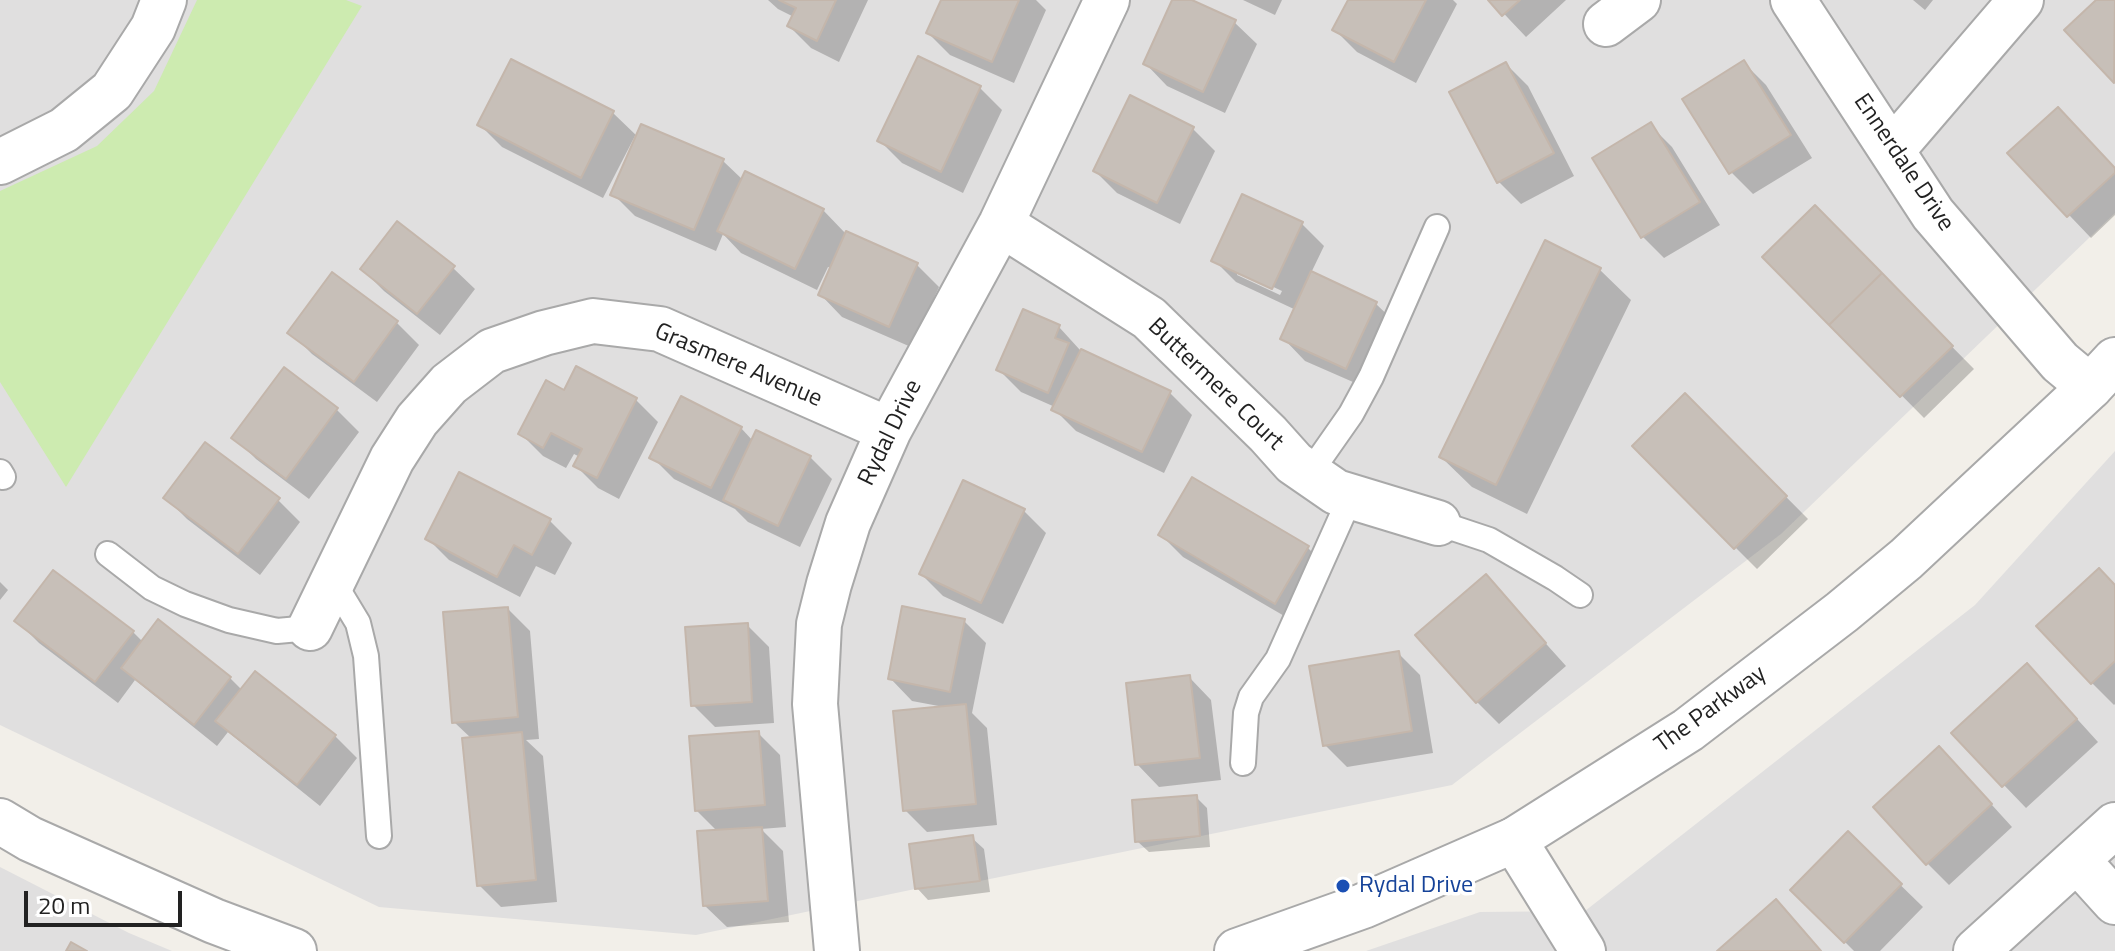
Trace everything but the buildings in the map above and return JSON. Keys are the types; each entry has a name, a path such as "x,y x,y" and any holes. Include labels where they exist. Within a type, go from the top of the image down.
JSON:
{"street":[{"path":"0,162 64,130 112,91 153,28 164,0"},
{"name":"Rydal Drive","path":"837,951 815,704 819,624 848,523 889,430 1001,224 1107,0"},
{"name":"Ennerdale Drive","path":"1793,0 1933,214 2060,362 2102,374"},
{"path":"1893,149 2021,0"},
{"name":"Buttermere Court","path":"1001,224 1149,318 1294,463 1309,474 1350,498 1438,523"},
{"name":"Grasmere Avenue","path":"310,628 392,459 417,420 449,384 492,351 544,333 593,321 660,329 889,430"},
{"name":"The Parkway","path":"1237,951 1363,906 1514,840 1688,730 1906,559 2102,374"},
{"path":"0,821 30,839 214,921 294,951"},
{"path":"1976,951 2115,825"},
{"path":"1514,840 1583,951"},
{"path":"2077,860 2115,902"}],"lane":[{"path":"1309,474 1351,414 1371,377 1437,227"},
{"path":"1243,763 1246,713 1251,697 1278,659 1350,498"},
{"path":"1438,523 1489,540 1580,595"},
{"path":"108,554 152,588 185,604 229,620 277,631 310,628"},
{"path":"332,580 358,623 366,656 379,836"}],"shaded area":[{"path":"0,0 2115,0 2115,213 1781,534 1452,785 980,881 915,889 696,935 379,907 0,725"},
{"path":"2115,451 2115,951 1366,951 1480,912 1585,911 1975,605"},
{"path":"0,867 129,933 172,951 0,951"}],"green space":[{"path":"197,0 346,0 362,6 66,487 0,382 0,191 97,146 154,91"}],"place":[{"name":"Rydal Drive","path":"1343,886"}]}
